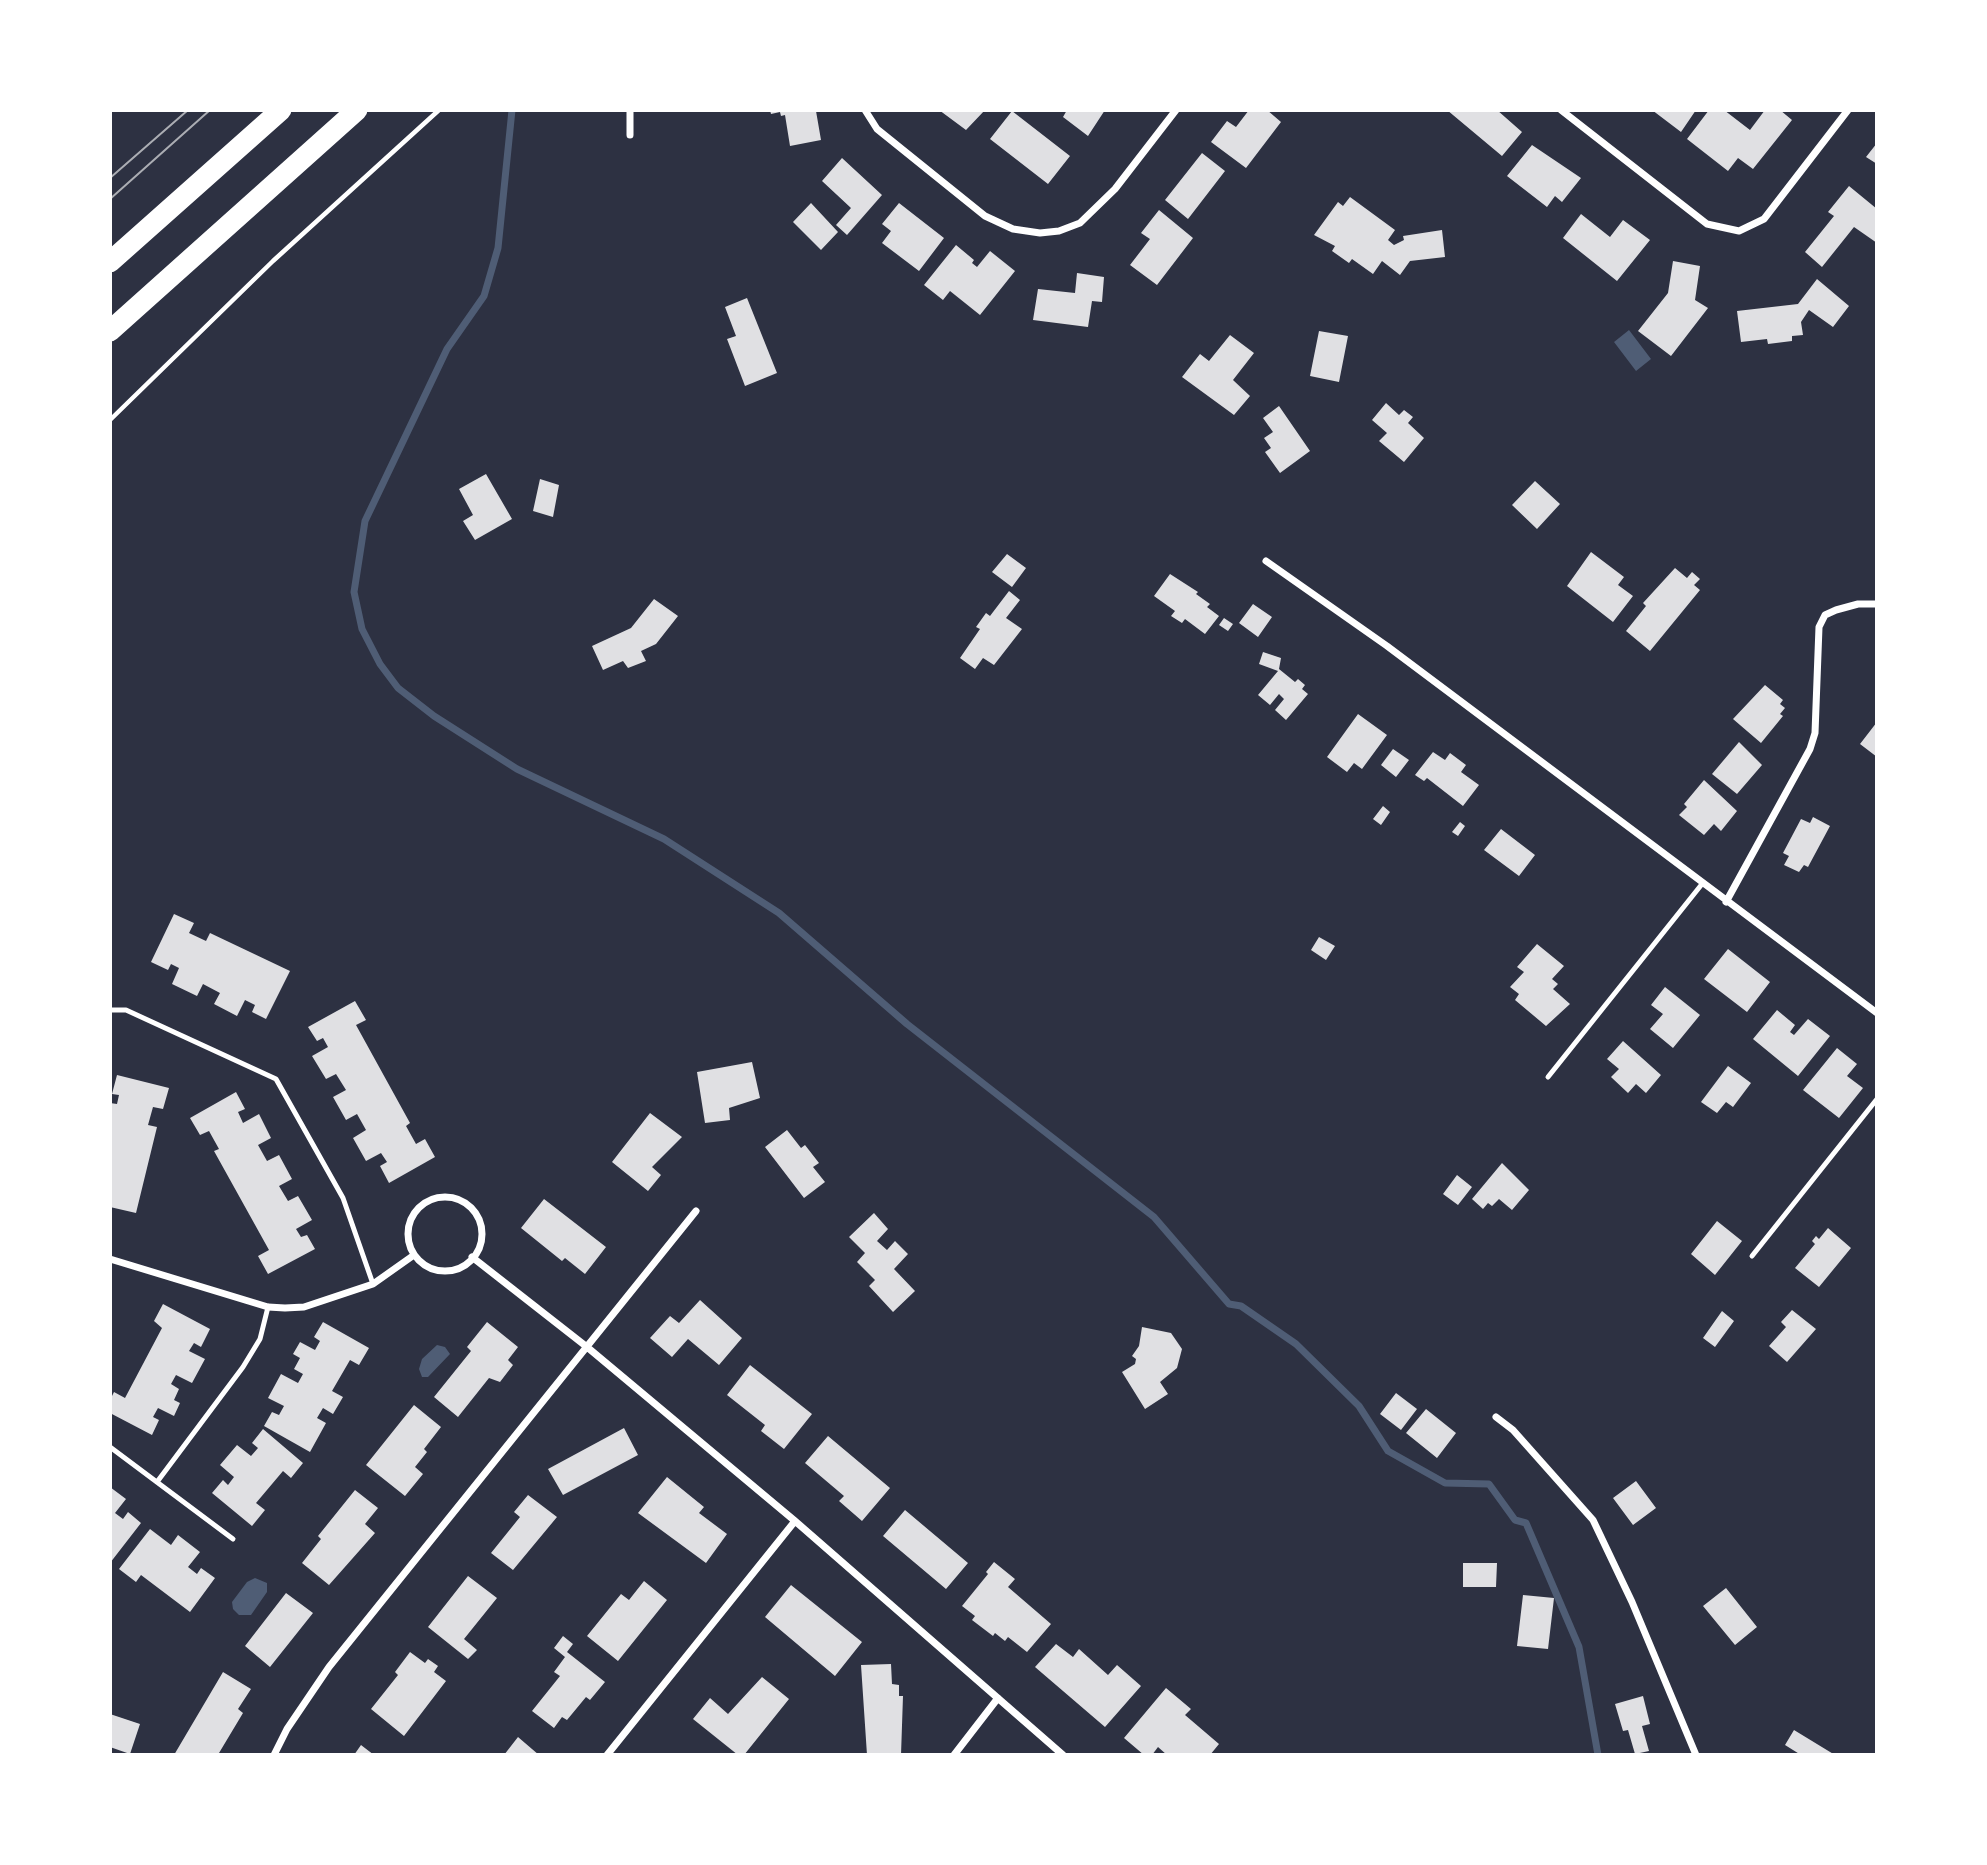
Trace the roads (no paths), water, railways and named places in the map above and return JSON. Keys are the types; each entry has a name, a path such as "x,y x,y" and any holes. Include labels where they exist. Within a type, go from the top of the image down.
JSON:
{"highway":[{"path":"110,262 281,110"},
{"path":"110,331 357,110"}],"street":[{"path":"629,110 631,135"},
{"path":"865,110 877,129 985,216 1013,229 1040,233 1059,231 1080,223 1115,189 1176,110"},
{"path":"1561,110 1707,224 1739,231 1764,219 1848,110"},
{"path":"1266,561 1387,646 1877,1013"},
{"path":"1726,902 1810,749 1815,733 1818,627 1825,615 1836,610 1858,604 1877,604"},
{"path":"449,1197 471,1208 478,1217 480,1241 472,1257 458,1268 434,1269 414,1255 409,1244 410,1220 426,1202 449,1197"},
{"path":"274,1755 287,1729 329,1667 696,1211"},
{"path":"110,1259 268,1307 304,1307 373,1284 414,1255"},
{"path":"472,1257 587,1347 795,1521 1063,1755"},
{"path":"1496,1417 1513,1430 1593,1520 1632,1602 1696,1755"},
{"path":"607,1755 795,1521"},
{"path":"954,1755 998,1699"}],"lane":[{"path":"1548,1077 1702,884"},
{"path":"110,1010 126,1010 276,1079 343,1198 373,1284"},
{"path":"1752,1256 1877,1099"},
{"path":"158,1482 243,1367 260,1339 268,1307"},
{"path":"110,1447 233,1539"}],"water":[{"path":"1629,330 1651,359 1636,371 1614,342"},
{"path":"437,1345 445,1347 450,1354 428,1377 422,1377 419,1369 422,1359"},
{"path":"255,1578 267,1583 267,1592 251,1615 239,1615 233,1609 232,1602 247,1582"}],"waterway":[{"path":"512,110 498,248 484,296 447,349 365,521 354,592 362,629 380,664 398,688 434,716 517,769 664,839 779,913 907,1024 1154,1217 1229,1304 1241,1306 1296,1344 1359,1406 1388,1451 1445,1483 1489,1484 1515,1520 1526,1523 1579,1647 1598,1755"}],"tram line":[{"path":"110,178 188,110"},
{"path":"110,199 210,110"}]}
